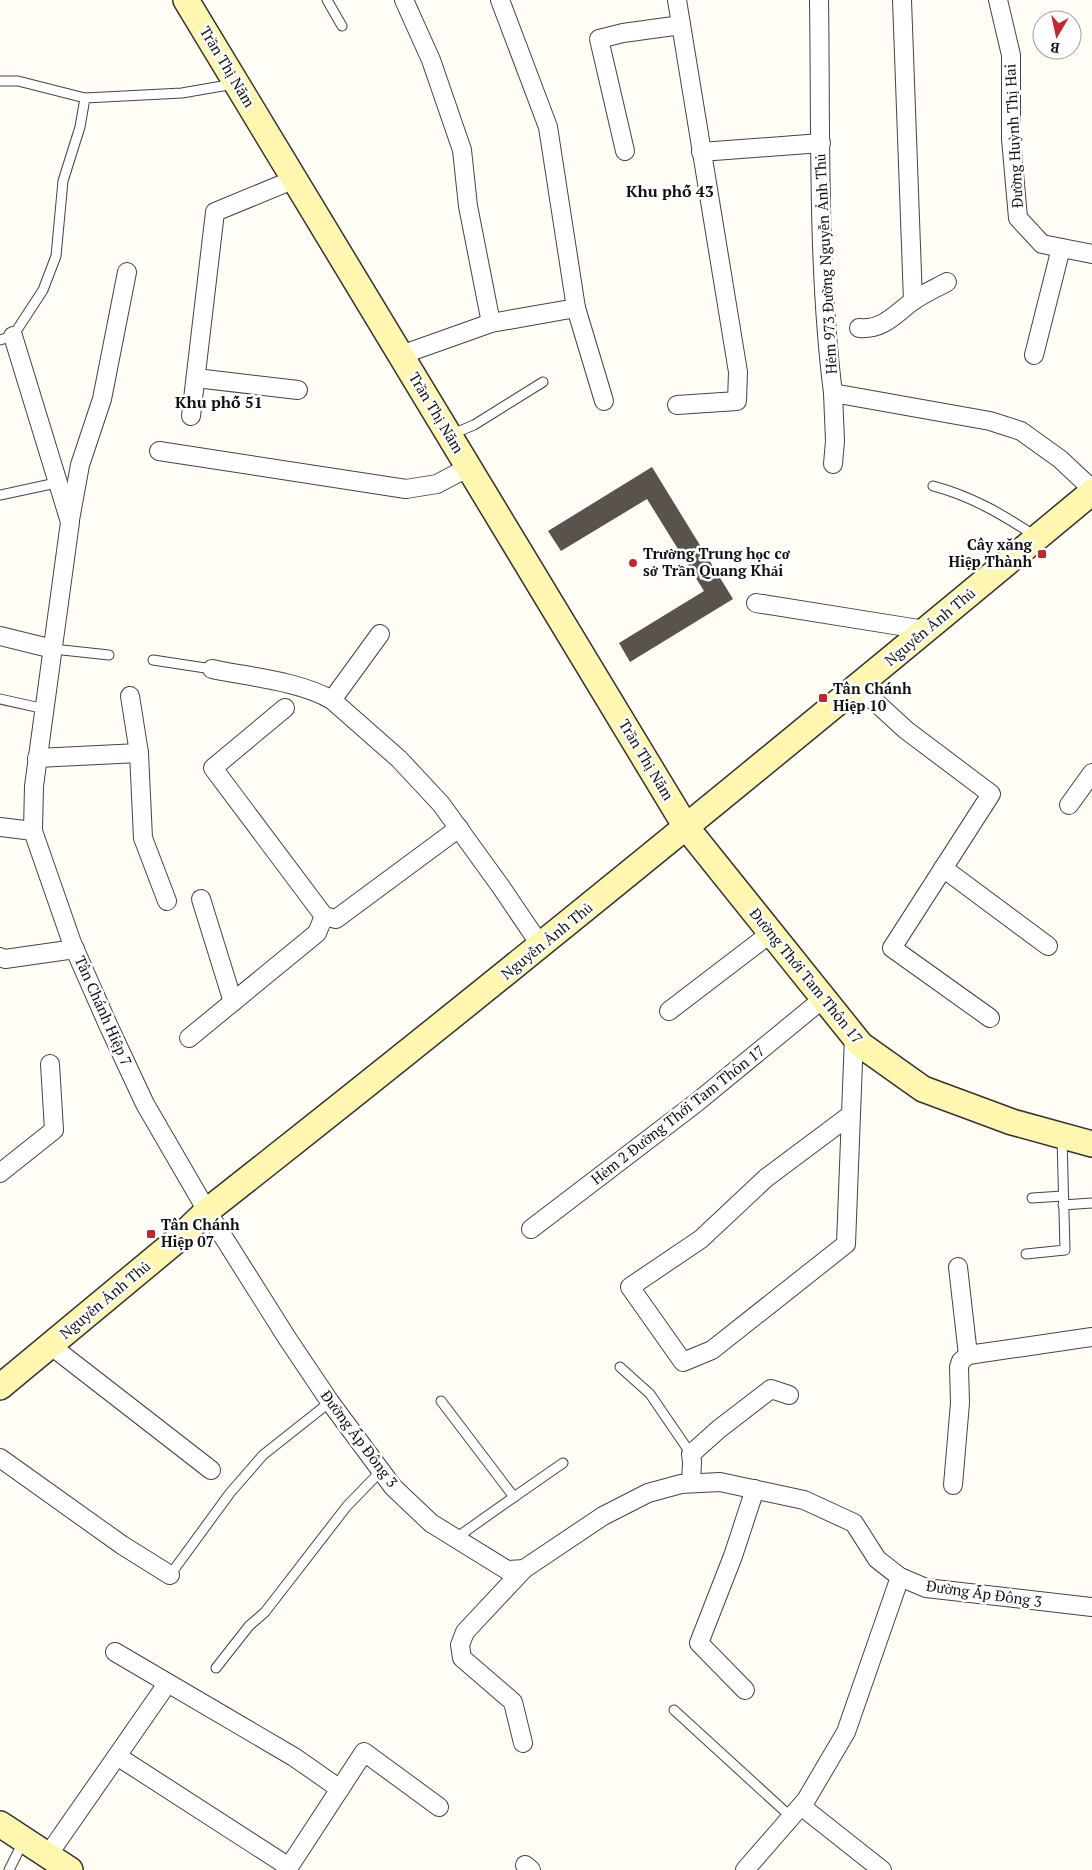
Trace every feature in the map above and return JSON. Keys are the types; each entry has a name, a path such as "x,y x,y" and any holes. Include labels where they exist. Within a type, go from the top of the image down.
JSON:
{"street":[{"name":"Trần Thị Năm","path":"186,0 686,827"},
{"path":"404,0 431,60 462,150 468,206 491,323"},
{"path":"500,0 548,127 576,308 604,401"},
{"path":"677,0 738,372 737,401 677,405"},
{"name":"Hẻm 973 Đường Nguyễn Ảnh Thủ","path":"819,0 827,330 833,393 990,421 1021,431 1060,459 1092,490"},
{"path":"902,0 913,301"},
{"name":"Đường Huỳnh Thị Hai","path":"998,0 1011,55 1011,139 1018,218 1042,244 1092,254"},
{"path":"625,151 599,39 623,32 681,25"},
{"path":"701,152 821,143"},
{"path":"191,416 215,212 295,180"},
{"path":"1034,355 1061,248"},
{"path":"0,827 33,831 37,758 70,522 80,465 102,400 127,272"},
{"path":"859,328 872,329 884,324 913,301 947,282"},
{"path":"401,355 491,323 576,308"},
{"path":"6,338 70,522"},
{"path":"196,378 298,390"},
{"path":"833,393 835,441 833,464"},
{"path":"159,451 406,489 437,484 469,467"},
{"name":"Nguyễn Ảnh Thủ","path":"0,1387 176,1240 207,1211 541,946 859,687 1092,490"},
{"path":"756,603 925,630"},
{"path":"332,700 380,634"},
{"path":"0,636 52,649"},
{"path":"212,669 303,688 320,693 332,700 399,759 441,804 541,946"},
{"path":"859,687 906,730 991,794 892,948 990,1018"},
{"path":"130,696 139,753 144,838 167,901"},
{"path":"285,708 213,768 324,916 336,919 459,828"},
{"path":"37,758 139,753"},
{"path":"1069,805 1092,773"},
{"name":"Đường Thới Tam Thôn 17","path":"686,827 861,1045 923,1089 1012,1122 1092,1144"},
{"name":"Tân Chánh Hiệp 7","path":"33,831 75,949 145,1104 207,1211"},
{"path":"943,868 1048,946"},
{"path":"201,899 234,1002"},
{"path":"189,1038 317,933 324,916"},
{"path":"669,1011 771,932"},
{"path":"2,959 75,949"},
{"name":"Hẻm 2 Đường Thới Tam Thôn 17","path":"531,1229 696,1103 824,998"},
{"path":"849,1116 766,1178 701,1239 630,1287 684,1362 712,1350 846,1244 849,1116 854,1036"},
{"path":"0,1173 54,1130 50,1064"},
{"name":"Đường Ấp Đông 3","path":"207,1211 287,1338 330,1402 393,1487 432,1523 507,1570 524,1569 602,1516 648,1493 681,1484 720,1482 804,1500 854,1523 877,1559 900,1577 926,1588 1092,1608"},
{"path":"958,1267 968,1355"},
{"path":"953,1485 960,1403 959,1367 961,1361 968,1355 1092,1338"},
{"path":"50,1346 211,1470"},
{"path":"690,1483 691,1454 719,1429 771,1389 789,1394"},
{"path":"0,1458 122,1545 170,1575"},
{"path":"744,1690 699,1643 733,1556 755,1489"},
{"path":"522,1743 513,1702 462,1658 460,1645 465,1632 524,1569"},
{"path":"745,1870 796,1812 846,1732 900,1577"},
{"path":"115,1652 294,1757 340,1789"},
{"path":"48,1855 167,1684"},
{"path":"117,1756 288,1868 364,1752 439,1807"},
{"path":"796,1812 882,1870"},
{"path":"0,1824 70,1870"}],"lane":[{"path":"327,0 342,26"},
{"path":"0,81 18,80 85,98 172,94 237,84"},
{"path":"6,338 43,290 56,256 63,181 80,127 85,98"},
{"path":"449,435 474,425 543,382"},
{"path":"0,495 56,483"},
{"path":"933,486 961,493 1007,517 1037,538"},
{"path":"52,649 109,655"},
{"path":"154,660 212,669"},
{"path":"0,699 44,709"},
{"path":"1026,1254 1065,1250 1062,1136"},
{"path":"1032,1198 1092,1203"},
{"path":"620,1367 650,1394 691,1454"},
{"path":"441,1401 514,1497"},
{"path":"170,1575 230,1493 264,1455 330,1402"},
{"path":"456,1538 563,1463"},
{"path":"216,1668 249,1626 265,1612 347,1506 382,1470"},
{"path":"674,1710 796,1812"},
{"path":"9,1870 24,1840"}],"building":[{"path":"652,467 733,599 630,662 619,643 704,591 647,499 561,551 548,531"}],"place":[{"name":"Cây xăng Hiệp Thành","path":"1042,554"},
{"name":"Trường Trung học cơ sở Trần Quang Khải","path":"633,563"},
{"name":"Tân Chánh Hiệp 10","path":"823,698"},
{"name":"Tân Chánh Hiệp 07","path":"151,1234"}],"district":[{"name":"Khu phố 43","path":"670,191"},
{"name":"Khu phố 51","path":"219,402"}]}
